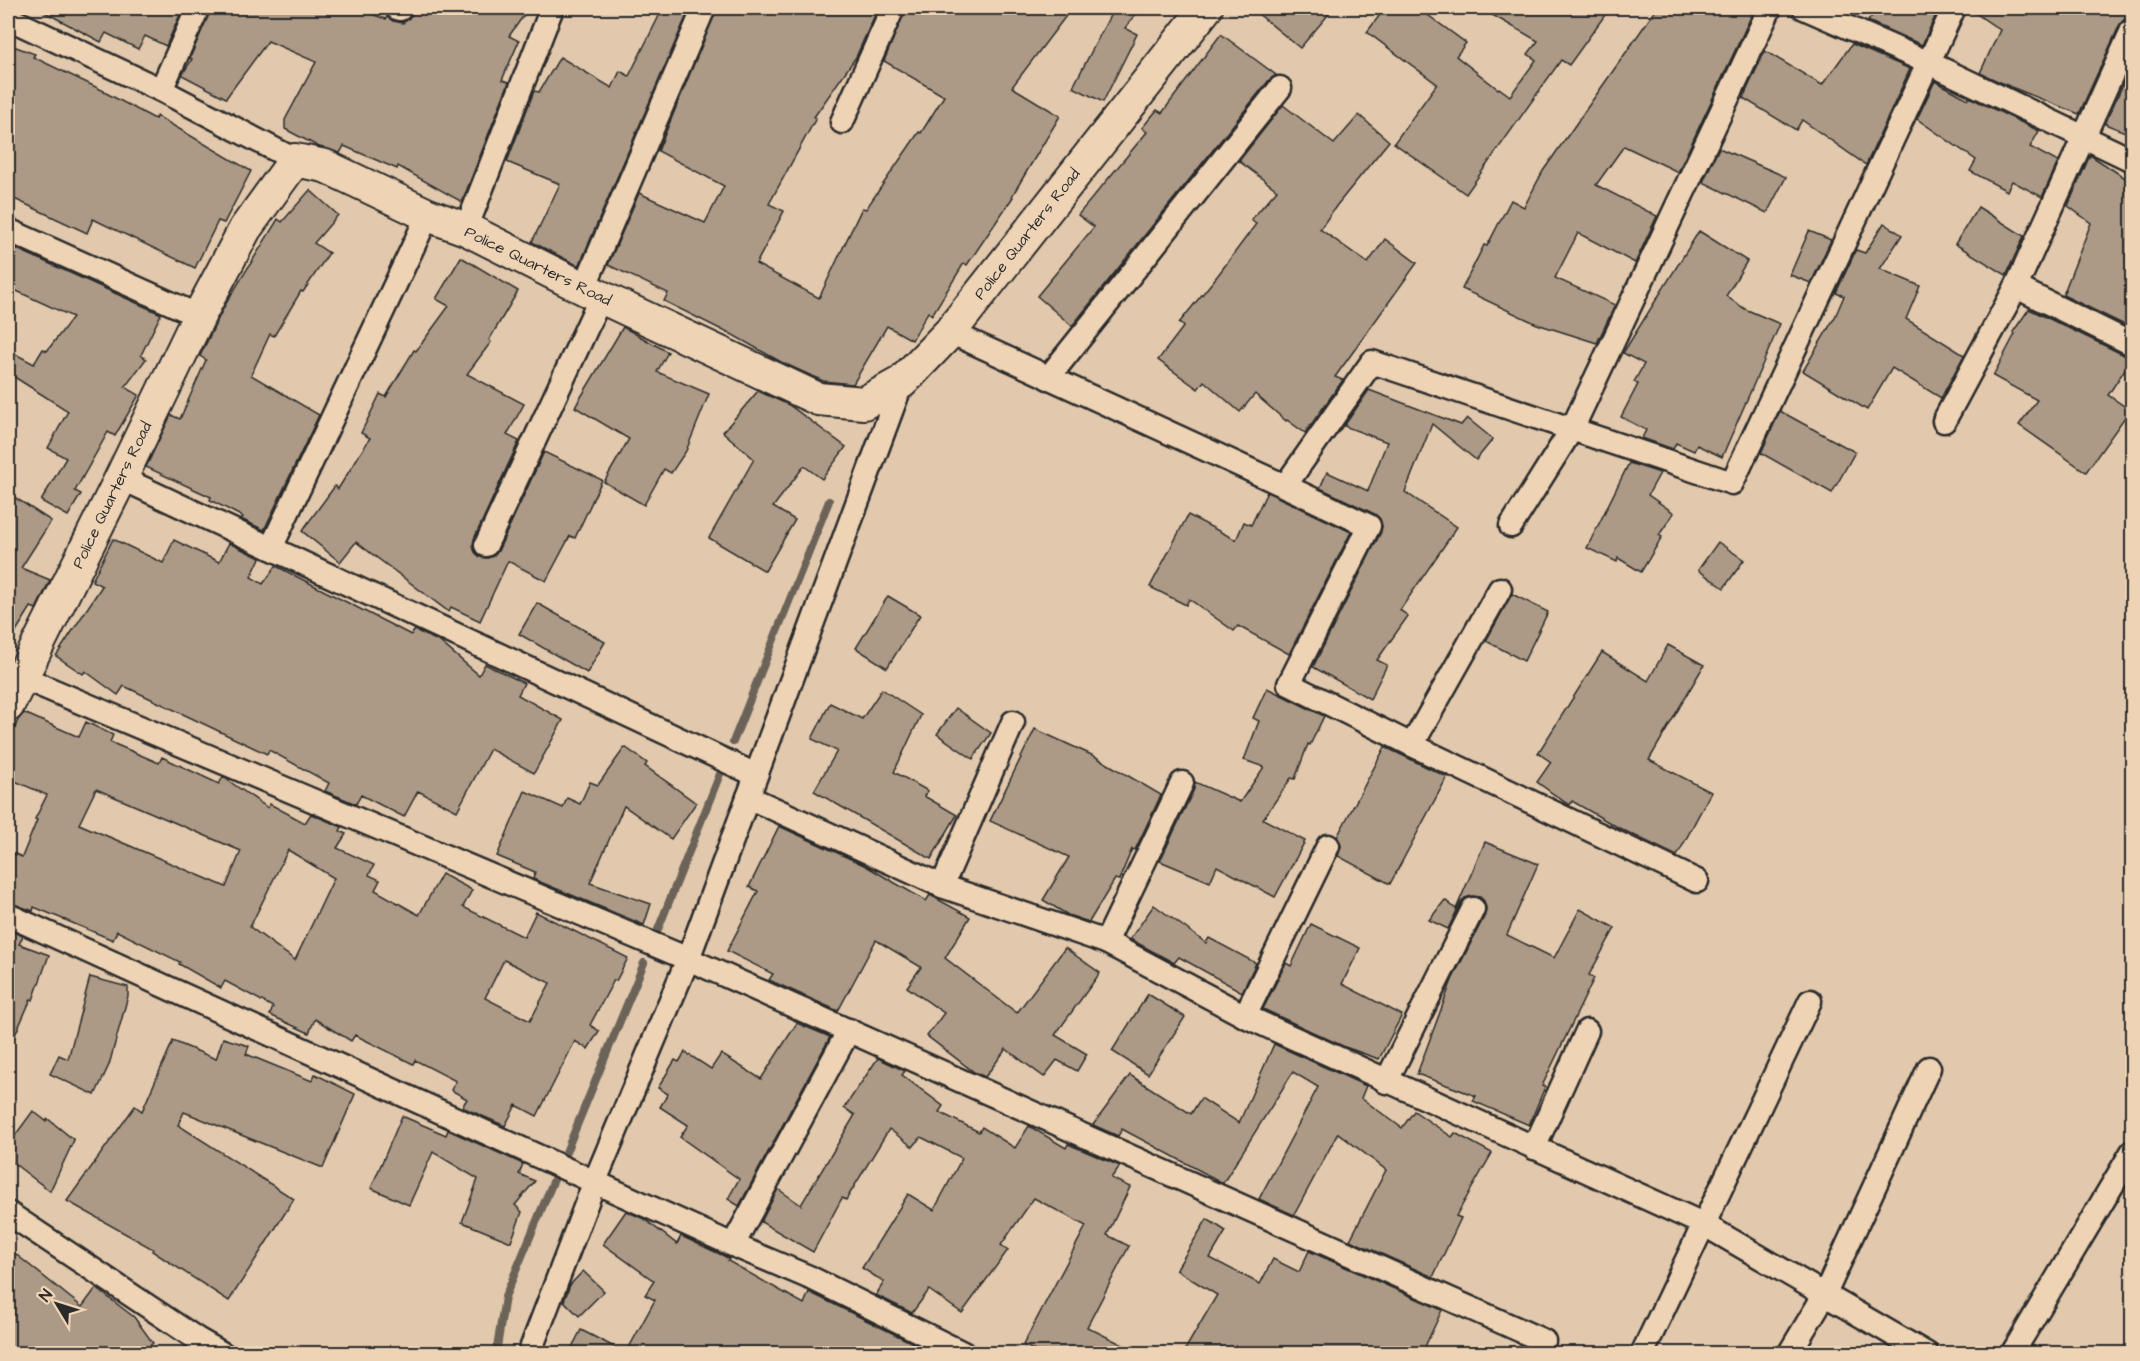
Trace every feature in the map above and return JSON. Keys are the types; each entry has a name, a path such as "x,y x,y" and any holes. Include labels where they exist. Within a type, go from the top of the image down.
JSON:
{"street":[{"path":"161,90 198,8"},
{"path":"466,230 552,8"},
{"path":"486,545 592,293 704,8"},
{"path":"842,122 893,8"},
{"name":"Police Quarters Road","path":"14,691 244,229 295,160 325,166 428,215 466,230 592,293 818,399 864,404 902,382 950,332 1206,8"},
{"path":"1511,526 1572,429 1770,8"},
{"path":"1804,8 1927,62 2133,160"},
{"path":"1285,486 1372,362 1732,483 1954,8"},
{"path":"8,18 161,90 295,160"},
{"path":"1944,421 2016,287 2133,30"},
{"path":"1048,378 1280,88"},
{"path":"271,548 428,215"},
{"path":"8,230 199,316"},
{"path":"2016,287 2133,344"},
{"path":"950,332 1369,526 1289,684 1697,880"},
{"path":"529,1353 595,1181 688,959 902,382"},
{"path":"121,478 271,548 752,786 942,886 1106,942 1245,1016 1703,1224 1927,1353"},
{"path":"1412,745 1500,589"},
{"path":"14,691 688,959 1544,1341"},
{"path":"942,886 1013,723"},
{"path":"1106,942 1182,783"},
{"path":"1245,1016 1328,846"},
{"path":"1386,1082 1473,909"},
{"path":"8,915 733,1245 811,1278 965,1353"},
{"path":"1642,1353 1810,1001"},
{"path":"733,1245 849,1030"},
{"path":"1534,1148 1587,1030"},
{"path":"1789,1353 1825,1293 1929,1068"},
{"path":"2012,1353 2133,1152"},
{"path":"8,1213 196,1339 223,1353"}],"building":[{"path":"37,8 183,8 166,46 145,36 138,49 106,33 101,42"},
{"path":"211,8 354,8 403,23 413,14 413,8 529,8 509,36 519,41 502,80 509,82 462,202 398,166 397,169 344,146 340,153 319,147 285,129 285,120 316,62 268,41 226,98 182,75 192,59 190,58"},
{"path":"663,8 690,8 579,266 532,242 560,184 507,162 534,91 539,92 560,57 612,88 620,71 629,76"},
{"path":"717,8 878,8 856,57 814,117 816,118 769,204 784,211 756,264 819,298 862,208 866,209 919,132 921,133 944,96 884,61 906,8 1072,8 1012,87 1060,116 1013,197 967,265 964,263 932,315 928,312 912,340 887,326 853,384 823,381 781,362 726,331 664,301 668,293 608,265 639,193 705,223 724,186 658,151"},
{"path":"1114,8 1140,8 1125,28 1137,34 1103,102 1073,87"},
{"path":"1251,8 1334,8 1300,48"},
{"path":"1385,8 1418,8 1466,43 1456,56 1510,96 1536,60 1528,54 1538,41 1480,8 1610,8 1569,65 1561,60 1466,194 1394,143 1437,84 1367,32"},
{"path":"1657,8 1755,8 1678,172 1624,146 1596,185 1657,216 1635,263 1578,233 1555,278 1615,305 1597,343 1537,324 1462,289 1484,245 1487,246 1511,200 1524,207 1543,171"},
{"path":"1878,8 1939,8 1922,45 1868,21"},
{"path":"1968,8 2133,8 2133,17 2125,19 2120,24 2079,114 1980,73 2000,30"},
{"path":"1221,34 1276,75 1269,80 1072,326 1037,296 1094,227 1078,215 1147,132 1142,128 1157,110 1162,113"},
{"path":"8,44 35,54 33,57 104,91 155,119 157,116 251,171 224,223 218,221 195,268 93,219 87,233 8,196"},
{"path":"1852,44 1910,69 1866,165 1802,120 1796,130 1743,98 1765,51 1822,85"},
{"path":"2133,62 2133,135 2105,124"},
{"path":"1935,81 1968,99 1969,97 2039,131 2030,147 2058,162 2042,197 2012,181 2007,191 1970,171 1976,160 1917,119"},
{"path":"1283,105 1334,144 1359,115 1389,141 1320,229 1368,263 1385,239 1417,263 1335,377 1343,380 1305,433 1286,421 1255,394 1240,412 1204,381 1198,389 1158,360 1184,326 1179,323 1256,224 1251,220 1277,190 1239,161"},
{"path":"1719,148 1786,177 1767,213 1703,182"},
{"path":"2090,155 2133,183 2133,329 2063,295 2091,223 2068,206"},
{"path":"310,190 338,215 314,243 329,253 303,292 301,291 274,336 270,334 251,375 319,415 264,530 210,500 211,497 146,467 171,415 180,419 206,360 200,356 225,305 278,219 282,222"},
{"path":"1978,207 2024,236 2006,275 1955,244"},
{"path":"1884,223 1902,235 1880,269 1920,286 1906,319 1964,355 1941,398 1892,368 1867,410 1803,371 1835,317 1844,296 1836,293 1856,250 1865,253"},
{"path":"1699,231 1747,261 1726,296 1745,309 1780,324 1722,457 1697,445 1694,451 1676,443 1673,449 1642,438 1646,430 1621,417 1638,384 1634,382 1644,364 1623,353"},
{"path":"1809,231 1831,240 1811,283 1790,275"},
{"path":"8,245 161,314 141,355 146,359 125,387 139,395 115,436 108,432 75,491 81,494 68,516 41,501 66,458 48,448 68,411 8,373 8,350 34,364 43,349 47,351 73,317 8,287"},
{"path":"461,257 518,291 489,340 491,342 467,374 524,404 507,435 519,441 474,539 475,552 480,557 487,558 498,551 544,452 602,480 575,538 570,536 546,581 508,561 480,621 451,607 449,612 356,542 340,562 302,531 335,486 338,489 370,438 361,433 380,394 386,397 414,350 416,351 449,306 436,299"},
{"path":"2029,309 2126,356 2133,357 2108,395 2130,410 2086,472 2019,425 2037,400 1993,376 2015,334 2013,332"},
{"path":"623,327 668,352 657,372 709,394 686,451 671,473 664,469 644,505 604,482 629,439 575,407"},
{"path":"1369,390 1461,425 1467,418 1493,439 1476,460 1432,424 1405,492 1457,527 1400,610 1408,616 1377,660 1387,665 1370,699 1313,667 1381,532 1380,519 1375,514 1320,488 1327,472 1368,491 1387,442 1344,426"},
{"path":"758,391 789,405 846,447 822,479 804,466 773,507 795,520 765,571 709,538 754,459 723,432"},
{"path":"1780,411 1855,452 1832,493 1761,453"},
{"path":"1629,463 1660,473 1648,495 1674,513 1659,535 1662,537 1641,572 1618,558 1617,562 1587,548"},
{"path":"1267,492 1351,532 1289,654 1238,626 1234,631 1189,599 1186,605 1150,587 1188,515 1236,540 1244,522 1251,525"},
{"path":"8,493 51,521 21,568 50,580 36,609 31,607 8,644"},
{"path":"113,539 163,563 174,540 219,562 229,543 260,558 251,577 263,584 276,566 411,635 415,630 440,642 479,675 485,664 524,683 518,695 563,720 534,773 490,749 457,811 418,791 404,817 361,795 356,804 325,791 329,783 269,750 267,754 124,686 118,695 85,671 83,674 56,656 102,586 92,581"},
{"path":"1718,542 1744,560 1724,588 1698,570"},
{"path":"1512,594 1548,612 1524,661 1486,641"},
{"path":"888,596 920,615 887,668 856,648"},
{"path":"537,603 605,642 587,673 519,634"},
{"path":"1668,645 1704,665 1649,760 1711,792 1677,856 1619,828 1572,801 1570,805 1566,803 1537,782 1551,762 1538,753 1602,652 1648,681"},
{"path":"1267,688 1324,716 1310,745 1308,744 1295,779 1291,778 1263,819 1305,841 1275,897 1217,866 1210,882 1160,861 1194,789 1195,782 1240,802 1264,767 1244,760 1259,721 1253,718"},
{"path":"882,689 921,715 894,772 928,791 924,796 957,815 931,859 814,791 837,751 812,739 830,703 862,719"},
{"path":"956,708 991,733 973,759 937,734"},
{"path":"24,713 79,737 86,722 113,735 110,742 159,763 162,757 219,784 223,777 268,808 270,804 305,823 311,814 342,827 340,831 346,834 337,848 374,865 369,875 380,880 375,890 419,915 442,874 472,890 463,907 524,937 536,912 628,958 590,1025 599,1031 588,1049 575,1041 537,1116 516,1105 505,1126 462,1107 467,1099 451,1090 456,1081 415,1060 413,1064 355,1035 351,1041 315,1019 309,1033 270,1015 273,1007 225,981 221,988 179,964 180,962 117,931 113,940 34,907 33,911 8,902 8,851 22,857 37,820 35,819 47,795 8,778 8,744 18,720","holes":["96,789 241,851 226,887 79,824","288,850 334,878 295,960 250,927","504,960 550,983 530,1021 485,998"]},
{"path":"1035,729 1096,757 1161,795 1135,850 1132,849 1119,880 1115,879 1089,922 1068,915 1043,900 1069,857 990,821"},
{"path":"625,747 647,763 645,766 696,803 671,839 624,806 590,883 651,904 644,925 533,879 535,872 497,856 525,791 563,808 567,798 580,804 590,782 598,785"},
{"path":"1385,747 1447,777 1390,884 1338,856 1341,846 1337,837"},
{"path":"779,826 866,866 926,901 930,895 970,917 945,958 1017,1013 1065,948 1100,973 1055,1035 1087,1054 1077,1071 1057,1060 1044,1077 1006,1049 985,1077 974,1072 927,1036 944,1013 907,987 921,967 876,940 838,1011 769,980 773,974 727,951 758,891 749,887"},
{"path":"1485,842 1538,864 1507,935 1554,958 1580,909 1615,928 1589,975 1594,978 1542,1086 1545,1087 1529,1125 1473,1101 1476,1096 1417,1074 1452,980 1485,915 1486,908 1480,897 1472,896 1461,902 1448,929 1429,920 1445,900 1456,909"},
{"path":"1154,905 1206,943 1209,938 1256,963 1242,992 1179,957 1174,963 1130,939"},
{"path":"1311,924 1360,948 1342,984 1402,1015 1379,1059 1345,1047 1263,1009 1286,963 1291,966"},
{"path":"8,930 23,936 19,944 49,955 33,1000 31,999 8,1051"},
{"path":"90,977 128,987 128,996 109,1065 95,1095 50,1074 59,1055 68,1059"},
{"path":"1148,994 1185,1017 1148,1074 1112,1051"},
{"path":"797,1023 830,1037 739,1206 728,1199 739,1179 680,1137 688,1125 660,1107 668,1094 658,1088 675,1060 679,1062 685,1052 711,1069 721,1054 761,1079"},
{"path":"223,1038 249,1046 246,1054 312,1081 315,1074 355,1094 323,1168 184,1112 178,1125 294,1199 229,1301 152,1251 153,1249 67,1201 135,1106 142,1111 173,1041 216,1059"},
{"path":"1274,1044 1366,1086 1361,1098 1402,1128 1414,1111 1452,1137 1455,1133 1492,1153 1456,1216 1461,1218 1433,1277 1350,1240 1386,1170 1338,1133 1294,1215 1259,1199 1318,1087 1293,1072 1223,1183 1122,1129 1118,1136 1093,1125 1130,1075 1191,1114 1201,1098 1239,1123"},
{"path":"878,1058 905,1071 902,1075 943,1106 939,1112 979,1132 982,1127 1015,1148 1029,1126 1066,1148 1068,1144 1120,1166 1111,1178 1130,1187 1107,1235 1129,1246 1087,1327 1139,1353 1039,1353 1023,1345 1086,1226 1034,1198 1001,1245 1008,1250 962,1313 929,1290 912,1313 876,1295 884,1282 862,1268 908,1194 934,1210 962,1158 921,1137 913,1147 889,1129 846,1200 842,1198 813,1252 761,1222 778,1189 801,1205 855,1115 844,1108"},
{"path":"33,1111 46,1121 48,1119 74,1140 50,1191 8,1159 8,1145"},
{"path":"402,1116 446,1135 448,1130 523,1164 519,1174 535,1181 515,1205 522,1212 511,1242 462,1222 478,1179 433,1152 409,1205 371,1188"},
{"path":"626,1211 644,1219 677,1244 681,1236 724,1256 729,1259 728,1261 804,1304 809,1292 933,1353 626,1353 655,1300 645,1295 654,1281 603,1244"},
{"path":"1207,1219 1226,1231 1210,1258 1260,1284 1273,1259 1299,1272 1309,1251 1442,1310 1422,1353 1183,1353 1217,1295 1176,1270"},
{"path":"8,1248 82,1307 96,1288 134,1317 153,1343 139,1353 8,1353"},
{"path":"583,1271 604,1291 579,1316 564,1301 570,1285"},
{"path":"581,1330 626,1353 569,1353"}],"waterway":[{"path":"733,742 829,501"},
{"path":"657,932 720,774"},
{"path":"566,1152 644,963"},
{"path":"496,1354 505,1297 555,1177"}]}
